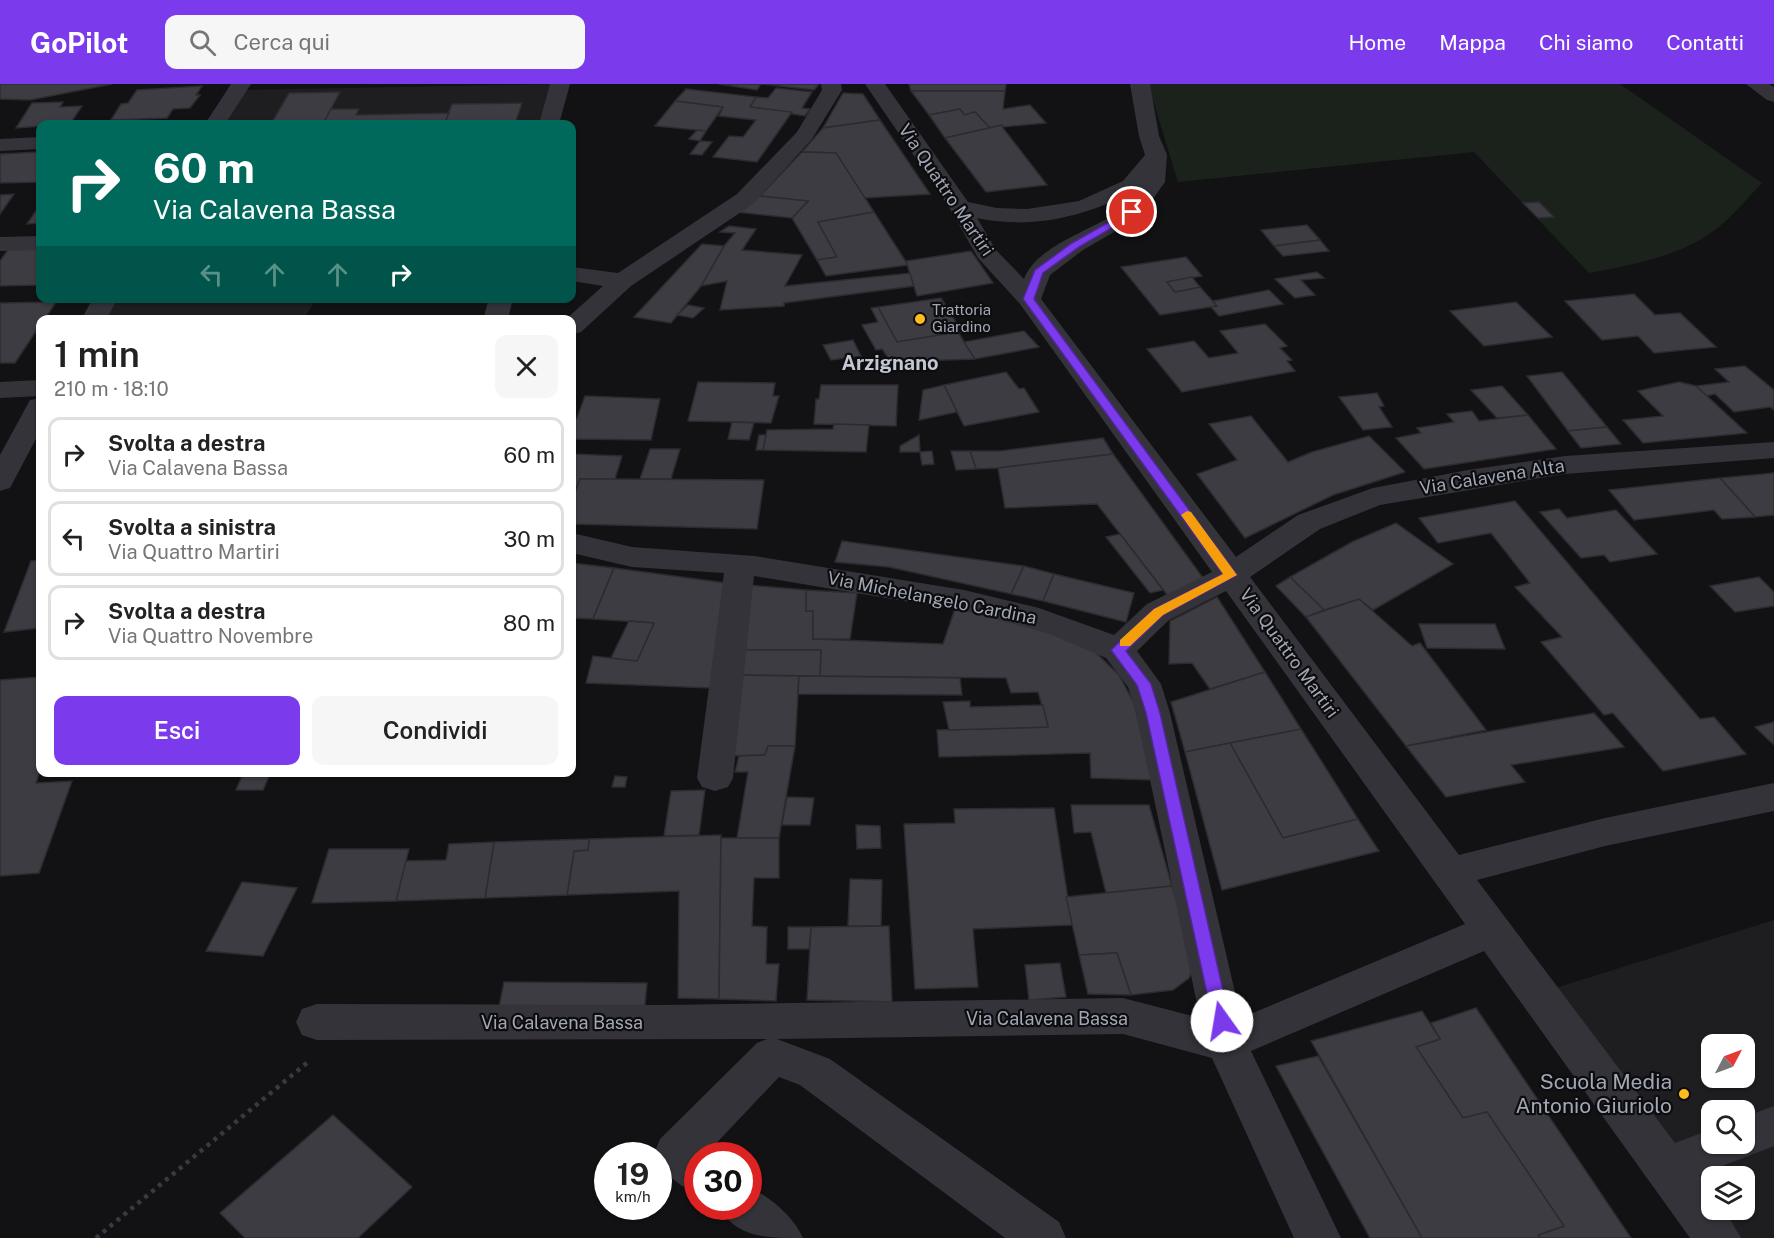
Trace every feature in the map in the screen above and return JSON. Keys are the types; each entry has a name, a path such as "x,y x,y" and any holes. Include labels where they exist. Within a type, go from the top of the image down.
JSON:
{"street":[{"path":"218,120 241,84"},
{"path":"550,120 560,84"},
{"path":"576,323 622,281 745,199 805,135 832,90 831,84"},
{"name":"Via Quattro Martiri","path":"875,84 960,207 986,253 1029,299 1718,1238"},
{"path":"1029,299 1039,272 1075,245 1132,212 1154,182 1156,155 1149,136 1140,84"},
{"path":"1756,84 1774,96"},
{"path":"0,145 36,143"},
{"path":"960,207 997,214 1027,216 1084,207 1131,186 1156,155"},
{"path":"0,244 36,243"},
{"path":"576,275 622,281"},
{"path":"0,390 36,388"},
{"path":"0,482 36,414"},
{"name":"Via Calavena Alta","path":"1231,575 1309,522 1373,498 1468,479 1565,465 1720,452 1774,450"},
{"name":"Via Michelangelo Cardina","path":"576,545 595,552 740,565 940,596 1037,616 1080,631 1118,650"},
{"path":"715,778 740,565"},
{"path":"1231,575 1158,612 1118,650 1144,684 1153,713 1226,1043 1317,1238"},
{"path":"1450,872 1605,832 1774,797"},
{"path":"1226,1043 1493,930"},
{"name":"Via Calavena Bassa","path":"317,1022 663,1023 1123,1016 1226,1043"},
{"path":"688,1142 772,1056 815,1072 1043,1238"},
{"path":"1755,1133 1774,1125"},
{"path":"684,1146 676,1154 684,1160"},
{"path":"1666,1167 1701,1153"},
{"path":"758,1220 780,1238"}],"path":[{"path":"96,1238 355,1023"}],"shaded area":[{"path":"556,84 556,107 552,120 219,120 238,90"},
{"path":"1148,84 1620,84 1762,183 1726,221 1698,241 1653,259 1589,273 1474,152 1178,182"},
{"path":"109,303 314,303 306,315 102,315"},
{"name":"Scuola Media Antonio Giuriolo","path":"1774,920 1774,1238 1694,1238 1526,997"}],"building":[{"path":"0,84 112,84 30,100 0,99"},
{"path":"719,84 761,84 757,90"},
{"path":"761,84 819,84 814,90"},
{"path":"909,84 1006,84 1005,91 911,91"},
{"path":"202,86 196,95 200,95 190,108 173,109 167,118 111,120 121,104 128,103 137,90"},
{"path":"776,88 812,92 802,108 810,109 805,116 750,107 756,97 768,98"},
{"path":"686,89 756,97 750,107 792,112 757,162 713,157 729,136 743,137 756,120 719,116 723,107 675,101"},
{"path":"911,91 1005,91 1003,109 1030,105 1046,123 990,128 975,112 964,115 960,109 929,115"},
{"path":"340,92 325,120 273,120 289,93"},
{"path":"843,93 863,94 880,120 823,128"},
{"path":"675,101 723,107 706,131 655,126"},
{"path":"63,102 60,107 82,106 73,120 36,120 36,127 16,128 32,103"},
{"path":"522,103 516,120 446,120 452,104"},
{"path":"331,109 359,109 356,115 449,113 446,120 325,120"},
{"path":"960,109 964,115 975,112 990,128 945,138 929,115"},
{"path":"880,120 930,194 864,198 836,153 802,152 823,128"},
{"path":"1002,125 1047,185 986,192 945,138"},
{"path":"697,130 706,131 700,141 689,139"},
{"path":"700,141 712,142 702,155 690,154"},
{"path":"36,152 36,182 0,183 0,154"},
{"path":"802,152 836,153 874,212 818,222 837,257 817,260 792,218 808,201 760,196"},
{"path":"14,194 0,214 0,195"},
{"path":"760,196 808,201 792,218 736,212"},
{"path":"1539,202 1554,217 1538,218 1523,203"},
{"path":"36,211 36,223 27,224"},
{"path":"874,212 908,265 826,276 817,260 837,257 818,222"},
{"path":"1307,225 1320,240 1274,246 1261,230"},
{"path":"729,226 756,229 742,250 802,255 785,286 911,273 914,286 784,303 784,306 720,310 727,281 701,286 724,246 735,233 720,232"},
{"path":"1320,240 1329,251 1283,256 1274,246"},
{"path":"702,244 724,246 701,286 671,323 634,317"},
{"path":"36,246 36,285 0,286 0,261 10,247"},
{"path":"971,251 993,283 917,296 906,261"},
{"path":"1186,257 1202,276 1167,282 1175,292 1200,287 1217,306 1160,315 1121,267"},
{"path":"1317,272 1324,278 1301,280 1315,295 1295,298 1275,279"},
{"path":"1192,277 1200,287 1175,292 1167,282"},
{"path":"1269,290 1283,304 1219,316 1211,307 1217,306 1213,301"},
{"path":"1634,294 1655,315 1680,313 1716,347 1654,353 1638,336 1602,340 1565,301"},
{"name":"Trattoria Giardino","path":"941,298 962,332 897,342 878,307"},
{"path":"1516,302 1552,337 1484,346 1450,311"},
{"path":"0,303 55,303 47,315 36,315 36,331 15,363 0,363"},
{"path":"688,305 704,308 693,318 677,315"},
{"path":"878,307 897,342 958,332 975,359 891,362 882,349 876,350 862,325 878,322 871,308"},
{"path":"1265,324 1287,346 1280,348 1292,360 1287,361 1295,371 1182,392 1147,349 1194,341 1209,358 1238,353 1220,331"},
{"path":"1024,331 1039,347 975,359 964,342"},
{"path":"853,340 861,356 831,360 823,345"},
{"path":"1745,366 1774,390 1774,410 1770,407 1734,412 1715,394 1706,396 1696,386 1729,382 1715,369"},
{"path":"1006,372 1019,389 1024,388 1039,412 964,426 944,385"},
{"path":"1562,372 1607,427 1568,431 1527,376"},
{"path":"698,382 775,383 773,396 779,396 771,423 688,421"},
{"path":"1679,382 1696,386 1747,433 1643,443 1623,420 1663,416 1638,391"},
{"path":"821,385 898,385 896,426 814,424 816,399 819,399"},
{"path":"944,385 957,412 919,420 923,390"},
{"path":"1502,386 1528,415 1497,418 1471,390"},
{"path":"1377,393 1384,406 1379,407 1392,427 1363,430 1339,397"},
{"path":"585,396 660,399 651,440 576,439 577,418"},
{"path":"1472,411 1479,421 1528,415 1556,449 1424,469 1396,438 1421,433 1417,428 1454,422 1447,414"},
{"path":"1251,416 1288,462 1312,452 1369,436 1405,472 1333,495 1245,538 1197,474 1237,460 1209,424"},
{"path":"732,422 754,423 749,440 728,439"},
{"path":"834,424 869,425 866,452 763,450 767,430 833,429"},
{"path":"1607,427 1621,444 1581,448 1568,431"},
{"path":"759,435 766,435 763,450 756,450"},
{"path":"919,435 920,452 900,452 900,446"},
{"path":"1103,438 1113,454 998,468 976,469 970,451 1000,451"},
{"path":"650,449 680,449 671,479 640,479"},
{"path":"932,451 934,464 922,465 920,452"},
{"path":"951,451 970,451 976,469 956,470"},
{"path":"576,454 622,456 615,479 580,479 576,489"},
{"path":"1113,454 1203,578 1168,596 1097,504 1005,508 998,468"},
{"path":"1774,473 1774,515 1755,517 1720,478"},
{"path":"1720,478 1755,517 1722,519 1714,510 1634,520 1609,490"},
{"path":"580,479 764,480 757,529 576,524 576,490"},
{"path":"1515,501 1700,719 1714,717 1746,754 1663,771 1613,713 1604,715 1541,642 1562,637 1515,587 1530,583 1491,533 1438,543 1419,518"},
{"path":"1559,509 1567,518 1616,510 1657,554 1610,562 1604,555 1581,558 1540,512"},
{"path":"1396,523 1453,564 1373,610 1359,599 1324,610 1290,577 1352,542"},
{"path":"1120,534 1163,590 1150,593 1106,537"},
{"path":"842,541 1024,566 1011,594 889,567 835,562"},
{"path":"36,560 36,628 4,632 31,561"},
{"path":"576,563 614,568 593,619 576,618"},
{"path":"1024,566 1054,574 1043,601 1011,594"},
{"path":"614,568 726,583 711,688 586,683 593,656 637,661 654,623 593,619"},
{"path":"1054,574 1134,593 1126,622 1043,601"},
{"path":"1290,577 1324,610 1306,617 1276,586"},
{"path":"1759,577 1774,592 1774,606 1735,612 1710,586"},
{"path":"748,585 806,590 806,611 813,611 813,639 943,644 956,606 1044,630 1093,650 1119,675 1134,703 1153,780 1091,778 1090,753 939,757 937,730 1048,727 1038,692 1011,693 1006,678 820,676 821,650 738,650"},
{"path":"806,590 857,593 850,639 813,639 813,611 806,611"},
{"path":"1217,597 1265,672 1210,689 1192,663 1169,664 1170,621"},
{"path":"1359,599 1412,646 1420,643 1486,730 1406,746 1306,617"},
{"path":"629,621 654,623 637,661 611,658"},
{"path":"1419,624 1495,624 1505,649 1427,648"},
{"path":"738,650 821,650 820,676 737,675"},
{"path":"1265,672 1301,729 1185,752 1171,702"},
{"path":"737,675 799,676 795,746 768,746 765,755 730,756"},
{"path":"799,676 960,678 962,695 798,694"},
{"path":"36,677 36,777 38,777 36,783 72,781 39,873 0,876 0,680"},
{"path":"970,701 970,707 1043,705 1048,727 949,730 943,702"},
{"path":"1594,713 1624,747 1511,765 1525,782 1446,797 1406,746"},
{"path":"1774,722 1774,745 1755,727"},
{"path":"1301,729 1358,819 1283,838 1230,743"},
{"path":"1230,743 1283,838 1358,819 1379,851 1222,890 1185,752"},
{"path":"768,746 795,746 779,838 737,838 748,772 735,772 739,756 765,755"},
{"path":"615,776 627,777 625,787 612,787"},
{"path":"242,777 269,777 263,790 236,790"},
{"path":"705,790 699,835 664,836 671,791"},
{"path":"787,797 814,798 810,825 782,825"},
{"path":"1071,805 1149,805 1172,886 1106,893 1091,832 1074,833"},
{"path":"1054,808 1072,925 973,929 978,987 915,989 904,824 955,823 954,809"},
{"path":"856,825 880,826 881,848 857,849"},
{"path":"721,835 719,999 678,998 679,891 567,895 574,851 588,850 589,839"},
{"path":"721,838 779,838 779,878 754,878 752,926 767,927 766,964 779,964 776,1001 719,999"},
{"path":"589,839 588,850 574,851 567,895 485,898 494,842"},
{"path":"494,842 485,898 396,901 405,861 446,860 449,844"},
{"path":"329,849 409,849 396,901 312,903"},
{"path":"850,879 882,880 881,926 848,926"},
{"path":"242,882 297,888 263,956 206,951"},
{"path":"1172,886 1195,963 1189,978 1173,990 1131,995 1117,953 1079,955 1066,897"},
{"path":"889,926 892,1002 807,1000 811,927"},
{"path":"788,927 811,927 809,949 788,949"},
{"path":"1117,953 1131,995 1088,994 1079,955"},
{"path":"1060,963 1066,997 1029,1000 1025,965"},
{"path":"504,982 647,983 644,1015 498,1012"},
{"path":"1476,1008 1631,1238 1540,1238 1538,1235 1564,1226 1487,1112 1463,1118 1416,1047 1440,1039 1431,1023"},
{"path":"1422,1011 1440,1039 1416,1047 1463,1118 1487,1112 1564,1226 1538,1235 1540,1238 1422,1238 1311,1041"},
{"path":"1318,1056 1422,1238 1370,1238 1276,1066"},
{"path":"333,1115 412,1187 358,1238 245,1238 220,1213"}],"slow traffic":[{"path":"1125,643 1158,612 1231,575 1187,515"}],"place":[{"name":"Trattoria Giardino","path":"920,319"},
{"name":"Scuola Media Antonio Giuriolo","path":"1684,1094"}],"district":[{"name":"Arzignano","path":"890,363"}],"route":[{"path":"1132,212 1075,245 1039,272 1029,299 1231,575 1158,612 1118,650 1144,684 1153,713 1222,1021"}]}
